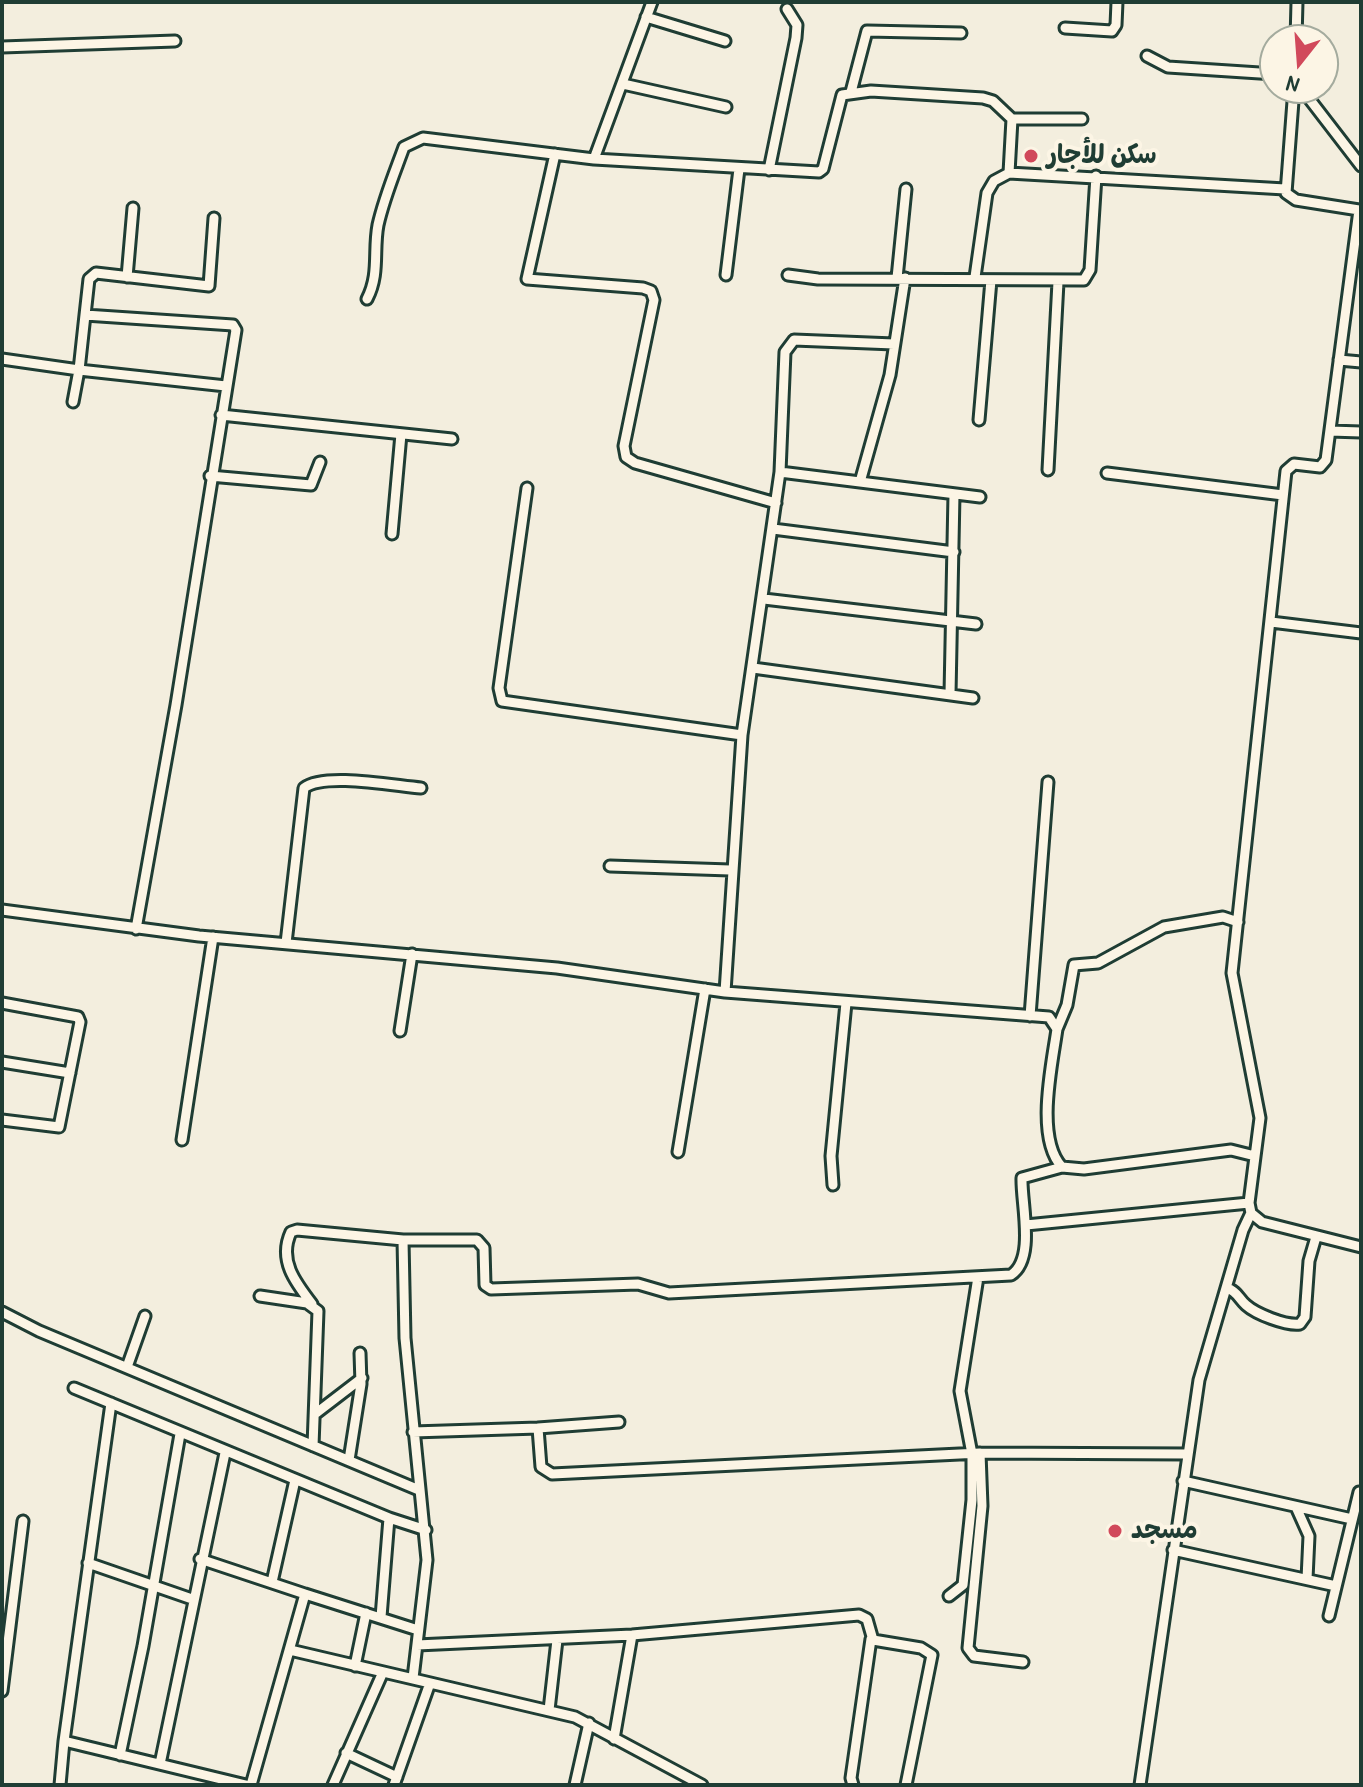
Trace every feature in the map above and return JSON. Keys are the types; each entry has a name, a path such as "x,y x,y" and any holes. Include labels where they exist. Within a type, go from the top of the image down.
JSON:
{"street":[{"path":"594,159 652,2"},
{"path":"1065,28 1112,31 1116,25 1117,2"},
{"path":"1296,24 1297,2"},
{"path":"769,170 796,38 797,25 787,9"},
{"path":"646,17 725,41"},
{"path":"851,92 867,31 961,33"},
{"path":"2,47 175,41"},
{"path":"1147,56 1168,67 1259,73"},
{"path":"623,84 726,107"},
{"path":"367,299 374,285 378,225 409,142 423,138 594,159 739,169 822,170 843,93 983,98 993,101 1012,119 1082,119"},
{"path":"1285,189 1293,104"},
{"path":"1313,104 1361,166"},
{"path":"1009,173 1012,119"},
{"path":"555,154 527,279 643,288 651,291 654,300 624,446 626,457 635,463 758,495 776,503"},
{"path":"726,275 739,169"},
{"path":"975,277 990,185 1009,173 1285,189 1296,200 1358,207 1324,464 1290,465 1283,495 1232,973 1260,1118 1250,1208 1199,1380 1140,1785"},
{"path":"788,275 808,279 975,277 1058,282 1084,280 1090,270 1096,176"},
{"path":"860,482 882,412 894,344 906,189"},
{"path":"127,277 133,208"},
{"path":"73,402 92,274 209,286 214,218"},
{"path":"979,420 991,280"},
{"path":"1048,470 1058,282"},
{"path":"1347,293 1361,294"},
{"path":"85,315 233,325 236,335 136,929"},
{"path":"725,992 730,870 742,735 780,472 784,360 789,343 802,340 894,344"},
{"path":"2,359 226,386"},
{"path":"1339,360 1361,362"},
{"path":"221,415 452,439"},
{"path":"1330,431 1361,432"},
{"path":"392,534 401,434"},
{"path":"210,476 311,485 320,462"},
{"path":"780,472 980,497"},
{"path":"1107,473 1283,495"},
{"path":"527,488 499,688 502,701 742,735"},
{"path":"950,694 954,623 954,494"},
{"path":"773,529 954,552"},
{"path":"764,599 976,624"},
{"path":"1271,622 1361,633"},
{"path":"753,668 973,698"},
{"path":"286,943 304,788 313,782 338,781 421,788"},
{"path":"1030,1016 1048,782"},
{"path":"610,866 730,870"},
{"path":"2,910 136,929 557,968 725,992 1049,1017 1057,1029"},
{"path":"1062,1167 1052,1148 1048,1108 1057,1029 1067,1005 1069,975 1074,965 1098,963 1164,927 1223,917 1238,922"},
{"path":"182,1140 213,937"},
{"path":"400,1031 412,954"},
{"path":"678,1152 705,989"},
{"path":"2,1003 78,1017 70,1073 56,1129 2,1120"},
{"path":"833,1185 831,1156 846,1003"},
{"path":"2,1062 70,1073"},
{"path":"313,1446 318,1316 288,1267 286,1247 291,1232 303,1230 403,1240 480,1241 484,1252 485,1285 491,1289 638,1284 669,1293 978,1277 1016,1272 1022,1256 1026,1225 1023,1177 1062,1167 1084,1169 1231,1150 1255,1156"},
{"path":"1026,1225 1250,1208"},
{"path":"1250,1208 1262,1222 1361,1247"},
{"path":"1227,1288 1238,1293 1249,1307 1288,1324 1300,1324 1305,1317 1309,1261 1316,1237"},
{"path":"403,1240 405,1338 419,1490 426,1530 427,1581 413,1678"},
{"path":"978,1277 960,1391 976,1454 982,1506 968,1648 974,1656 1023,1662"},
{"path":"260,1296 312,1304"},
{"path":"2,1312 39,1331 419,1490"},
{"path":"127,1367 145,1316"},
{"path":"349,1460 362,1378 360,1353"},
{"path":"315,1414 362,1378"},
{"path":"74,1388 225,1453 426,1530"},
{"path":"60,1785 111,1403"},
{"path":"413,1432 619,1422"},
{"path":"538,1428 541,1467 552,1474 976,1454 1187,1454"},
{"path":"120,1755 143,1646 180,1434"},
{"path":"160,1764 200,1559 225,1453"},
{"path":"949,1596 960,1589 964,1580 976,1454"},
{"path":"272,1582 295,1480"},
{"path":"1183,1481 1352,1519"},
{"path":"1329,1616 1359,1492"},
{"path":"1296,1507 1309,1536 1307,1579"},
{"path":"381,1617 389,1518"},
{"path":"2,1691 6,1613 23,1521"},
{"path":"1173,1550 1336,1586"},
{"path":"200,1559 418,1630"},
{"path":"88,1563 192,1599"},
{"path":"64,1741 248,1785 305,1594"},
{"path":"355,1666 366,1613"},
{"path":"417,1645 632,1635 855,1615 867,1619 871,1639 851,1778 853,1785"},
{"path":"614,1739 632,1635"},
{"path":"871,1639 926,1649 932,1655 906,1785"},
{"path":"549,1710 557,1640"},
{"path":"290,1650 549,1710 589,1723 702,1785"},
{"path":"333,1785 383,1672"},
{"path":"346,1753 396,1781 430,1683"},
{"path":"575,1785 589,1723"}],"place":[{"name":"سكن للأجار","path":"1031,156"},
{"name":"مسجد","path":"1115,1531"}]}
